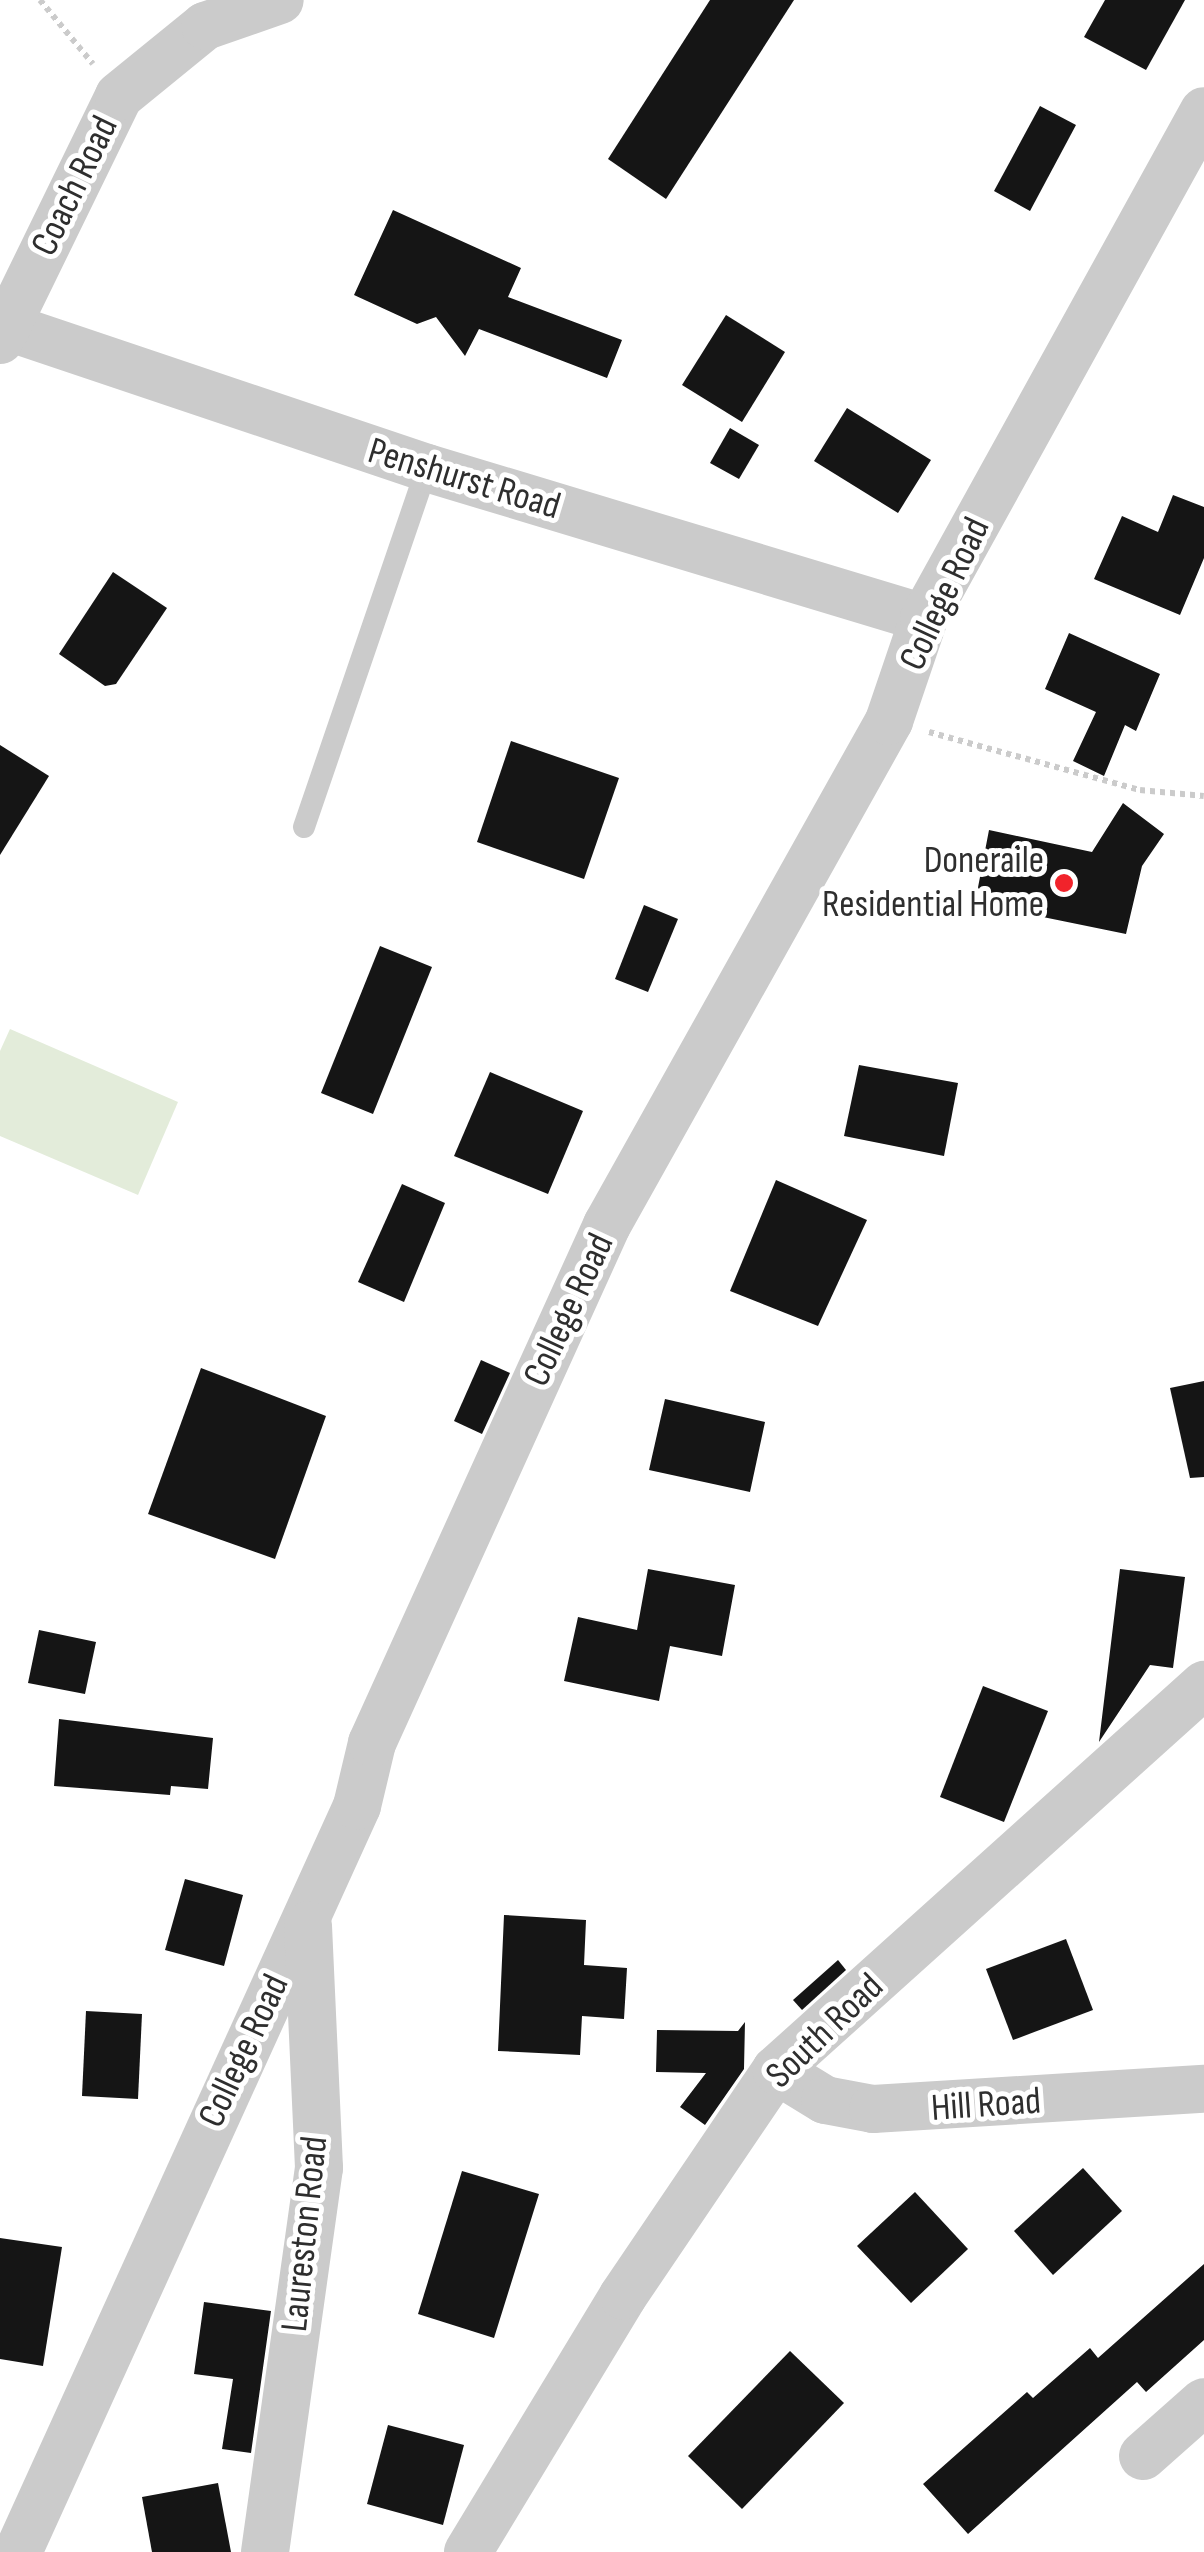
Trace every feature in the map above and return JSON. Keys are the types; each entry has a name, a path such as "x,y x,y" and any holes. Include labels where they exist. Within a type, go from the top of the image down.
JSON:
{"street":[{"name":"Coach Road","path":"4,334 118,96 205,26 280,0"},
{"name":"College Road","path":"18,2552 357,1806 372,1743 607,1224 889,721 924,618 1204,110"},
{"name":"Penshurst Road","path":"4,334 427,468 924,618"},
{"name":"South Road","path":"468,2552 623,2296 776,2070 1204,1685"},
{"name":"Laureston Road","path":"265,2552 319,2168 308,1915"},
{"name":"Hill Road","path":"776,2070 825,2100 874,2110 1204,2090"},
{"path":"1143,2456 1204,2402"}],"lane":[{"path":"304,827 427,468"}],"path":[{"path":"40,0 118,96"},
{"path":"889,721 1140,790 1204,796"}],"green space":[{"path":"10,1029 178,1102 138,1195 0,1136 0,1051"}],"building":[{"path":"710,0 794,0 666,199 608,159"},
{"path":"1105,0 1185,0 1146,70 1084,37"},
{"path":"1040,106 1076,125 1030,211 994,191"},
{"path":"393,210 521,268 508,297 622,340 607,378 479,329 465,356 436,317 417,324 354,295"},
{"path":"726,315 785,352 742,422 682,385"},
{"path":"847,408 931,460 898,513 814,461"},
{"path":"730,428 759,445 739,479 710,463"},
{"path":"1173,495 1204,507 1204,558 1180,615 1094,579 1122,516 1158,532"},
{"path":"113,572 167,608 116,684 105,686 59,654"},
{"path":"1069,633 1160,674 1136,731 1125,725 1104,776 1073,761 1096,712 1045,689"},
{"path":"511,741 619,778 584,879 477,842"},
{"path":"0,745 49,776 0,855"},
{"path":"1123,803 1164,834 1142,866 1126,934 975,903 989,830 1092,852"},
{"path":"644,905 678,919 648,992 615,979"},
{"path":"380,946 432,967 373,1114 321,1093"},
{"path":"859,1065 958,1083 944,1156 844,1136"},
{"path":"490,1072 583,1111 548,1194 454,1156"},
{"path":"776,1180 867,1220 818,1326 730,1291"},
{"path":"402,1184 445,1203 404,1302 358,1282"},
{"path":"481,1360 510,1373 482,1434 454,1421"},
{"path":"201,1368 326,1416 275,1559 148,1514"},
{"path":"1204,1381 1204,1477 1190,1478 1170,1388"},
{"path":"665,1399 765,1422 750,1492 649,1470"},
{"path":"648,1569 735,1585 722,1656 670,1646 659,1701 564,1681 578,1617 637,1630"},
{"path":"1120,1569 1185,1577 1173,1668 1150,1665 1099,1742"},
{"path":"39,1630 96,1642 85,1694 28,1683"},
{"path":"983,1686 1048,1711 1004,1822 940,1797"},
{"path":"59,1719 213,1738 208,1789 171,1786 170,1795 54,1786"},
{"path":"185,1879 243,1895 224,1966 165,1950"},
{"path":"504,1915 586,1920 584,1965 627,1968 624,2019 582,2016 580,2055 498,2051"},
{"path":"1066,1939 1093,2010 1013,2040 986,1969"},
{"path":"838,1960 846,1970 802,2010 793,2000"},
{"path":"86,2011 142,2014 138,2099 82,2096"},
{"path":"745,2022 744,2069 705,2125 680,2107 706,2073 656,2072 657,2030 738,2031"},
{"path":"1083,2168 1122,2211 1053,2275 1014,2231"},
{"path":"462,2171 539,2194 494,2338 418,2314"},
{"path":"915,2192 968,2249 911,2303 857,2246"},
{"path":"0,2238 62,2247 43,2366 0,2359"},
{"path":"1204,2264 1204,2340 1146,2392 1137,2382 968,2534 923,2484 1027,2392 1033,2398 1090,2348 1098,2358"},
{"path":"204,2302 271,2311 251,2453 222,2449 233,2379 194,2374"},
{"path":"790,2351 844,2403 742,2509 688,2456"},
{"path":"388,2425 464,2445 443,2525 367,2504"},
{"path":"218,2483 231,2552 152,2552 142,2497"}],"place":[{"name":"Doneraile Residential Home","path":"1064,883"}]}
